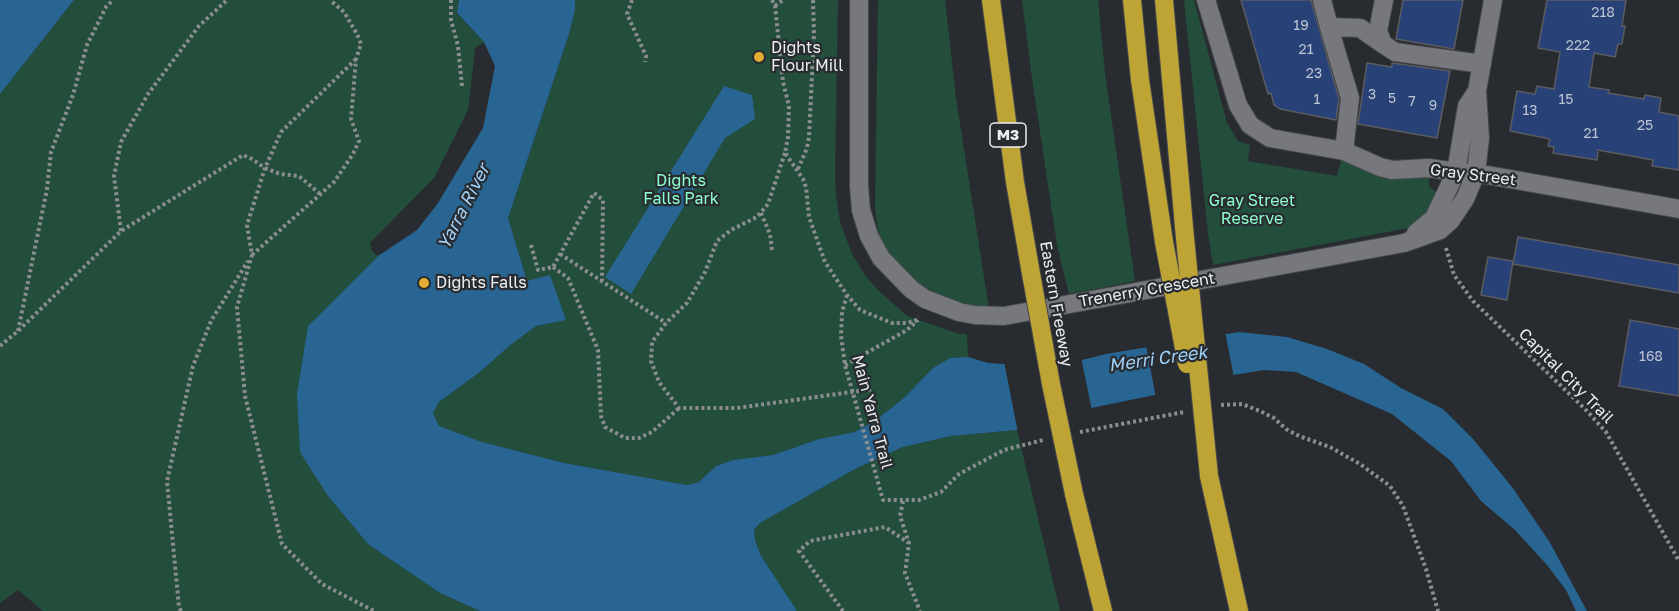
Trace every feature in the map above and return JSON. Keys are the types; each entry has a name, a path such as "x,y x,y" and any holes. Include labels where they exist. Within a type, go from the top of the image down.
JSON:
{"highway":[{"name":"Eastern Freeway","path":"991,0 1015,182 1051,384 1074,494 1103,611"},
{"path":"1131,0 1140,80 1164,242 1209,476 1239,611"},
{"path":"1164,0 1209,476"}],"street":[{"name":"Trenerry Crescent","path":"859,0 861,210 869,237 881,258 911,289 925,299 959,312 975,315 1004,316 1404,243 1440,230 1451,220 1465,199 1476,173 1480,138 1477,91"},
{"name":"Gray Street","path":"1206,0 1238,105 1250,125 1270,138 1344,151 1392,170 1429,168 1476,173 1679,209"},
{"path":"1322,0 1350,98 1344,151"},
{"path":"1383,44 1378,31 1384,0"},
{"path":"1477,91 1492,0"},
{"path":"1329,27 1360,27 1395,52 1482,64"},
{"name":"Trenerry Crescent","path":"1404,243 1434,218 1456,172 1467,106 1477,91"}],"path":[{"path":"18,331 47,189 51,152 73,95 87,45 106,7 113,0"},
{"path":"121,231 114,176 121,142 148,94 199,26 227,0"},
{"path":"182,611 179,607 167,481 193,366 211,321 252,255 334,182 359,141 351,119 356,59 361,44 344,12 330,0"},
{"path":"451,0 451,20 458,46 462,86"},
{"path":"632,0 627,14 646,56 645,62"},
{"path":"679,408 659,382 651,361 651,342 666,323 687,303 705,272 717,241 731,230 757,217 768,204 785,153 789,106 783,82 775,6 772,0"},
{"path":"775,6 783,0"},
{"path":"798,170 809,137 814,35 813,0"},
{"path":"356,59 281,132 265,168 247,225 252,255 237,307 245,396 282,544 322,584 374,611"},
{"path":"785,153 798,170 806,187 809,218 825,262 847,295 860,310 892,323 906,323 918,319 907,330 845,365"},
{"path":"0,346 121,231 243,155 280,174 300,176 320,194"},
{"path":"553,267 594,193 603,200 602,281"},
{"path":"761,213 770,234 772,250"},
{"path":"531,245 538,270 553,267 568,278 598,350 600,416 605,427 625,438 639,438 652,432 679,408 737,408 873,389"},
{"name":"Capital City Trail","path":"1446,247 1454,275 1473,301 1606,432 1679,561"},
{"path":"560,254 666,323"},
{"name":"Main Yarra Trail","path":"847,295 842,312 845,365 883,500"},
{"path":"903,501 900,516 909,543 905,573 920,611"},
{"path":"843,611 799,551 810,541 885,527 909,543"}],"green space":[{"path":"74,0 459,0 457,14 484,42 475,48 468,110 434,178 370,243 372,251 378,256 308,326 328,496 368,544 440,593 480,611 43,611 18,590 0,603 0,94"},
{"name":"Dights Falls Park","path":"575,0 838,0 835,171 840,222 852,254 865,275 879,291 907,316 959,334 967,334 968,357 950,358 933,368 905,397 876,420 855,432 819,439 773,455 733,460 716,466 699,482 687,485 564,463 481,442 439,426 433,413 439,402 536,326 566,320 527,281 508,218 569,34"},
{"path":"878,0 945,0 956,98 989,309 964,306 939,297 920,285 897,266 879,238 875,208"},
{"path":"1022,0 1098,0 1105,74 1135,281 1069,294 1057,245"},
{"name":"Gray Street Reserve","path":"1184,0 1194,0 1227,123 1238,141 1250,145 1248,161 1337,176 1341,160 1389,175 1429,175 1429,186 1441,197 1414,227 1213,265"},
{"path":"1017,430 1060,611 797,611 794,608 761,556 754,530 760,523 857,468 903,447 951,436"}],"water":[{"path":"0,0 74,0 0,94"},
{"path":"459,0 575,0 569,34 508,218 527,281 550,275 566,320 536,326 439,402 433,413 439,426 482,442 564,463 687,485 699,482 716,466 733,460 773,455 819,439 855,432 876,420 905,397 933,368 950,358 968,357 988,363 1004,364 1082,360 1239,332 1287,337 1327,349 1364,364 1401,388 1443,409 1473,439 1512,487 1549,541 1587,611 1576,611 1566,590 1547,565 1515,530 1481,501 1451,461 1392,414 1296,372 1264,370 1091,408 1017,430 951,436 903,447 857,468 760,523 754,530 761,556 797,611 480,611 440,593 368,544 328,496 300,452 297,394 308,326 378,256 417,230 438,203 483,128 495,66 484,42 457,13"},
{"path":"724,86 752,95 755,119 725,138 631,294 605,277"}],"pier":[{"path":"1225,331 1234,378 1156,398 1146,345"},
{"path":"1081,357 1092,411 1018,433 1004,361"}],"building":[{"path":"1241,0 1311,0 1339,99 1336,120 1280,109 1274,105 1271,93 1268,94"},
{"path":"1403,0 1463,0 1454,49 1396,39"},
{"path":"1547,0 1626,0 1622,44 1618,44 1615,57 1594,53 1589,87 1609,90 1608,93 1644,99 1645,95 1661,98 1659,112 1679,116 1679,170 1652,166 1653,160 1598,150 1597,160 1553,153 1554,147 1548,146 1550,139 1510,131 1517,91 1535,94 1537,86 1554,89 1560,52 1538,48"},
{"path":"1367,63 1392,67 1392,63 1450,71 1437,138 1358,124"},
{"path":"1518,237 1679,265 1679,293 1513,264"},
{"path":"1488,257 1513,261 1507,300 1481,295"},
{"path":"1630,320 1679,329 1679,396 1619,386"}],"place":[{"name":"Dights Flour Mill","path":"759,57"},
{"name":"Dights Falls","path":"424,283"}],"water label":[{"name":"Yarra River","path":"464,207"},
{"name":"Merri Creek","path":"1158,359"}]}
